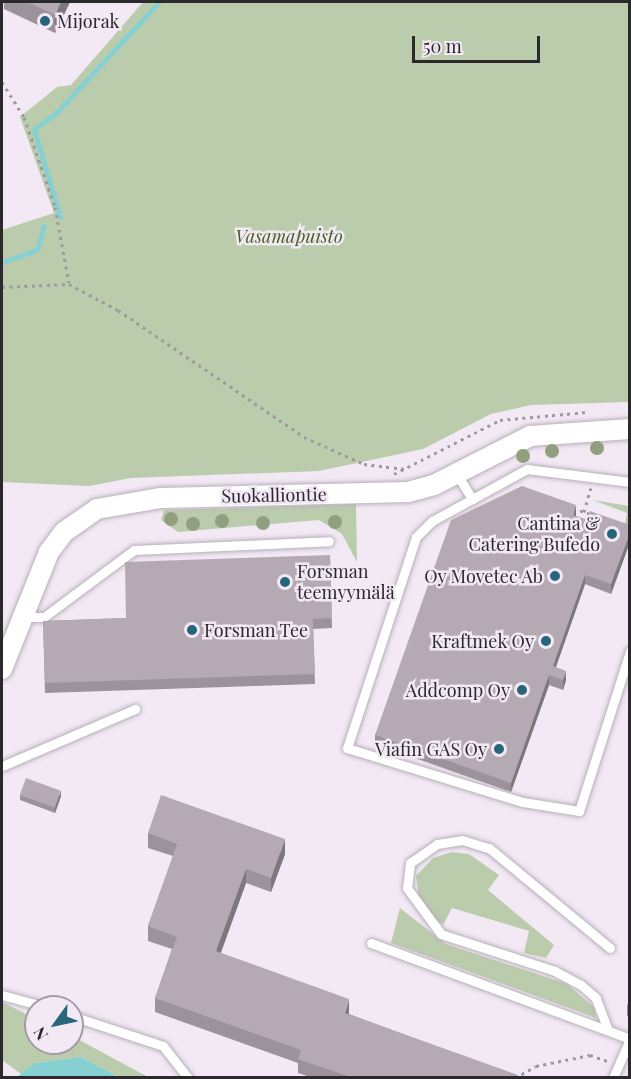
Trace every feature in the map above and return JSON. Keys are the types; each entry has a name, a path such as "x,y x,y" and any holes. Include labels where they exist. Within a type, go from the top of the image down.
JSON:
{"street":[{"name":"Suokalliontie","path":"2,669 49,552 64,532 97,509 161,498 408,492 456,473 530,435 630,429"}],"lane":[{"path":"630,482 527,470 472,499 416,537 347,748 523,802 579,811 630,651"},
{"path":"456,473 472,499"},
{"path":"22,617 44,617 134,550 329,541"},
{"path":"2,766 135,710"},
{"path":"608,1030 596,998 581,985 555,971 441,934 407,888 410,863 437,844 462,840 489,848 610,948"},
{"path":"371,943 630,1039 613,1077"},
{"path":"2,995 24,1001"},
{"path":"84,1020 163,1046 188,1077"}],"path":[{"path":"2,81 24,117 55,207 69,284"},
{"path":"2,287 69,284 118,310 268,416 352,460 406,469 480,430 484,437"},
{"path":"584,512 588,501"},
{"path":"564,505 603,518"},
{"path":"515,1077 536,1066 590,1055 619,1064"}],"green space":[{"name":"Vasamapuisto","path":"143,2 629,2 629,402 531,405 491,414 423,449 319,471 131,478 89,486 2,482 2,230 54,213 20,117 57,87 71,85"},
{"path":"593,500 629,506 629,526 625,524 627,513"},
{"path":"356,504 357,562 342,534 319,520 178,532 161,520 164,510"},
{"path":"452,852 469,854 499,875 488,890 554,945 546,958 524,953 529,931 452,908 443,925 430,915 419,898 416,876 433,858"},
{"path":"400,908 446,944 567,984 594,1007 596,1018 391,943"},
{"path":"2,1002 24,1013 24,1055 84,1055 84,1042 148,1077 119,1077 81,1057 34,1063 21,1074 2,1060"}],"water":[{"path":"81,1057 119,1077 17,1077 34,1063"}],"building":[{"path":"27,2 61,2 55,15"},
{"path":"522,486 576,505 573,515 587,520 590,511 630,525 630,533 611,584 585,575 553,666 566,671 563,680 549,675 511,783 375,735 451,520"},
{"name":"Forsman Tee","path":"330,555 332,618 313,619 315,674 45,683 43,621 126,618 125,562"},
{"path":"26,778 61,791 55,808 20,795"},
{"path":"161,795 285,839 271,878 246,869 216,951 349,999 345,1013 518,1075 517,1077 350,1077 298,1059 301,1050 155,998 177,937 148,926 177,844 148,833"}],"waterway":[{"path":"60,217 34,129 57,112 159,2"},
{"path":"2,262 37,250 44,226"}],"place":[{"name":"Mijorak","path":"45,21"},
{"name":"Cantina & Catering Bufedo","path":"612,534"},
{"name":"Oy Movetec Ab","path":"555,576"},
{"name":"Forsman teemyymälä","path":"285,582"},
{"name":"Forsman Tee","path":"192,630"},
{"name":"Kraftmek Oy","path":"546,641"},
{"name":"Addcomp Oy","path":"522,690"},
{"name":"Viafin GAS Oy","path":"499,749"}]}
